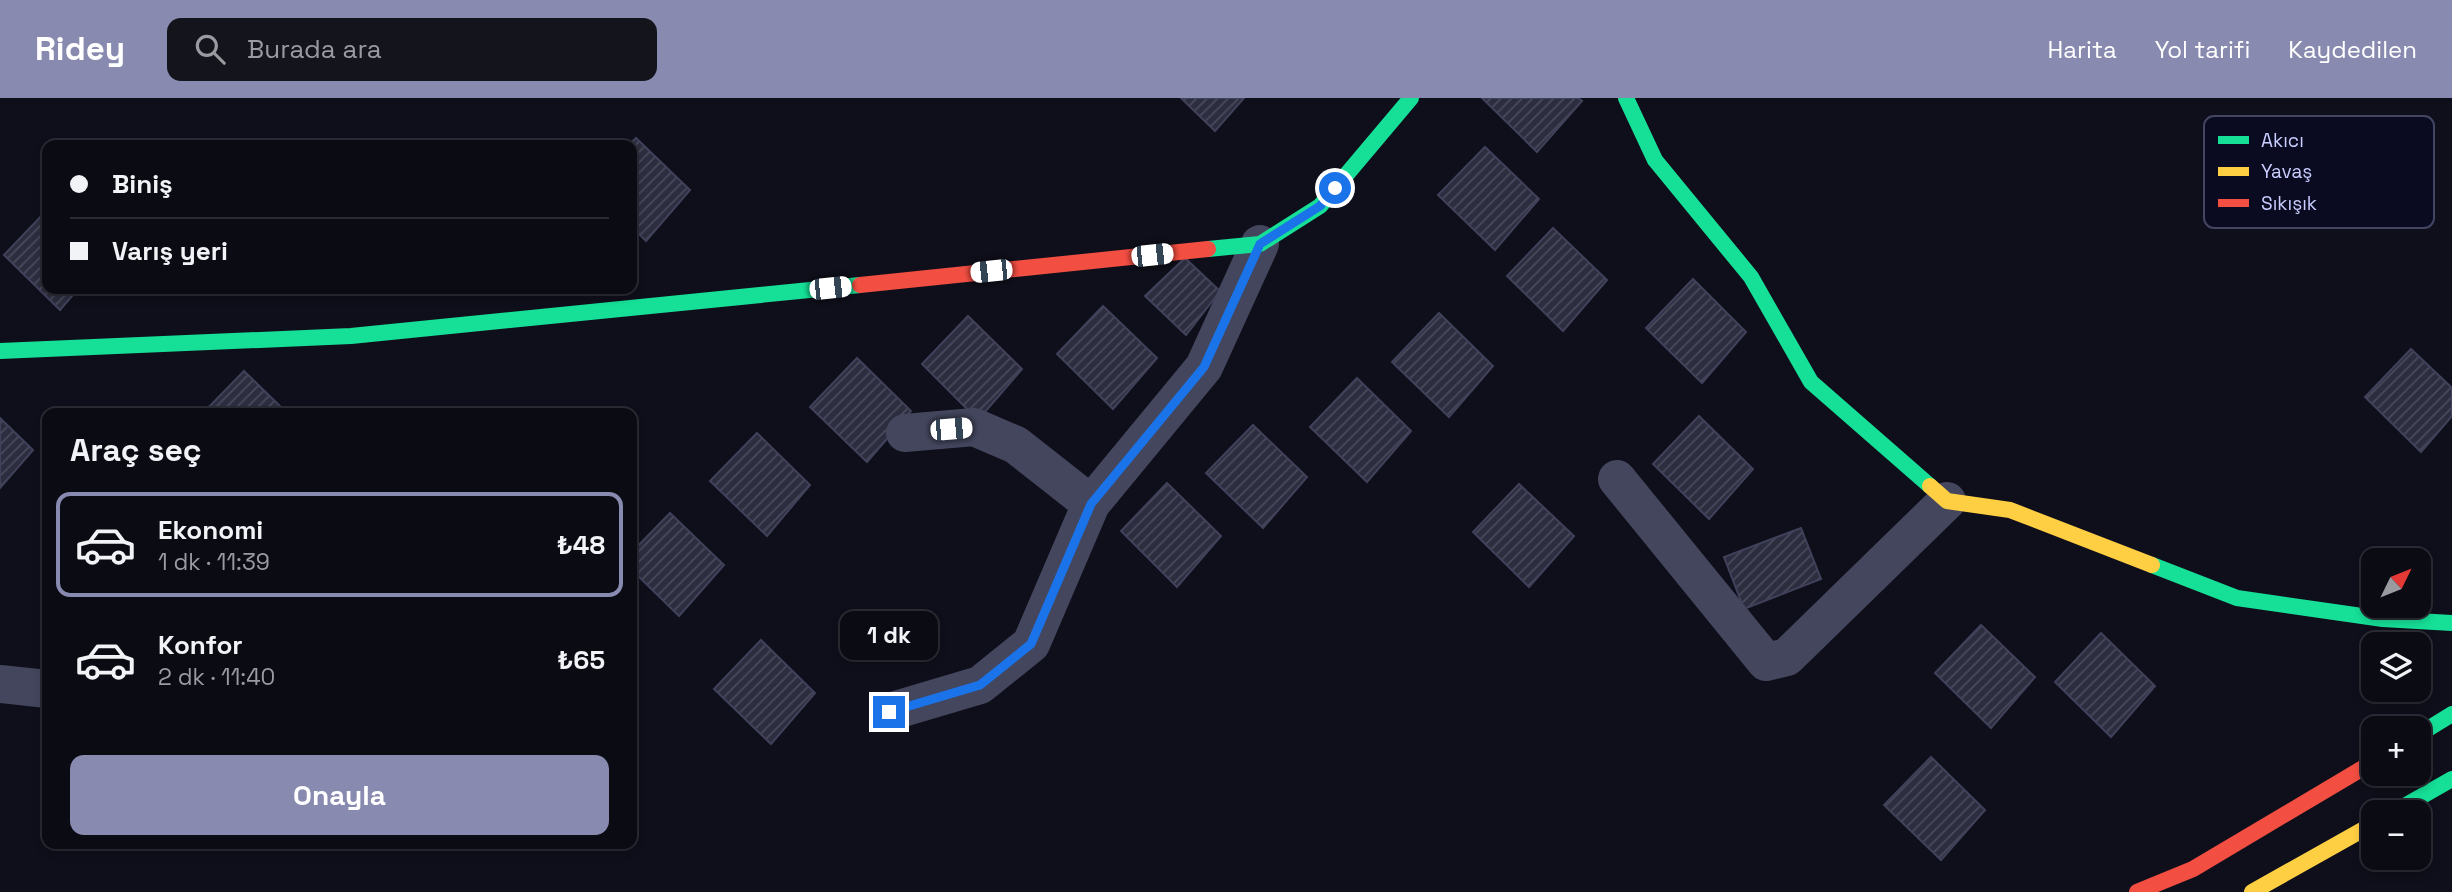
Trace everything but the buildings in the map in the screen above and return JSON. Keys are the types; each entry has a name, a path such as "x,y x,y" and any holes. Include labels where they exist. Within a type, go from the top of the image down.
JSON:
{"main road":[{"path":"0,351 351,336 1260,244 1320,206 1411,98"},
{"path":"1626,98 1655,160 1751,277 1811,382 1947,501 2010,510 2237,598 2383,619 2452,623"},
{"path":"2431,727 2452,714"},
{"path":"2137,892 2193,869 2361,769"},
{"path":"2415,800 2452,779"},
{"path":"2252,892 2361,831"}],"street":[{"path":"889,712 980,685 1031,644 1091,504 1204,367 1260,244"},
{"path":"905,433 974,426 1016,445 1091,504"},
{"path":"1617,479 1766,663 1787,657 1947,501"},
{"path":"0,684 42,688"}],"traffic: fast":[{"path":"1208,249 1260,244 1320,206 1411,98"},
{"path":"1626,98 1655,160 1751,277 1811,382 1930,486"},
{"path":"0,351 351,336 860,285"},
{"path":"2152,565 2237,598 2383,619 2452,623"},
{"path":"2431,727 2452,714"},
{"path":"2415,800 2452,779"}],"traffic: slow":[{"path":"1930,486 1947,501 2010,510 2152,565"},
{"path":"2252,892 2361,831"}],"traffic: jam":[{"path":"860,285 1208,249"},
{"path":"2137,892 2193,869 2361,769"}],"route":[{"path":"889,712 980,685 1031,644 1091,504 1204,367 1260,244 1320,206 1335,188"}]}
